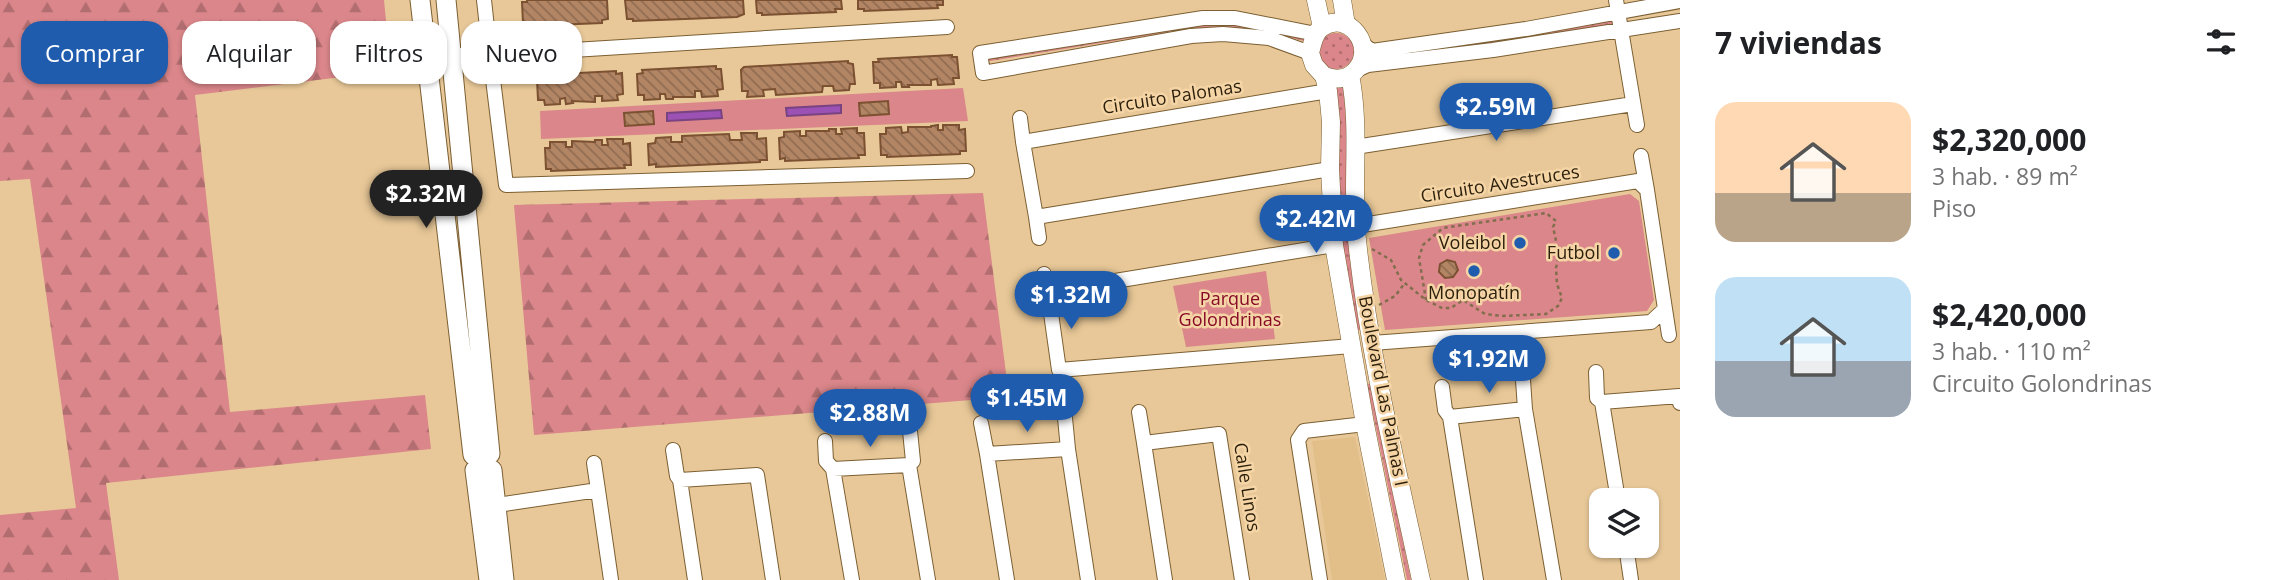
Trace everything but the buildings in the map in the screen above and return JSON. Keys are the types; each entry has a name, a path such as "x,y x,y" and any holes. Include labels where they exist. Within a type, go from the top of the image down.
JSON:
{"main road":[{"path":"420,0 422,21"},
{"path":"446,0 483,462 489,580"},
{"path":"447,58 451,58"},
{"path":"430,84 483,462 506,504 504,580"}],"street":[{"path":"484,0 486,21"},
{"path":"1316,0 1319,31 1310,53 1326,84 1368,65 1680,20"},
{"path":"1342,0 1346,25"},
{"path":"1364,45 1372,51 1526,29 1617,6 1680,1"},
{"path":"1617,6 1637,125"},
{"path":"1310,53 1269,38 1223,34 1191,36 983,73 980,53 1203,18 1236,18 1319,31 1333,23 1346,25 1359,34 1364,45 1364,55 1353,73"},
{"path":"582,49 947,27"},
{"path":"451,58 461,55"},
{"name":"Boulevard Las Palmas I","path":"1353,73 1357,233 1366,310 1421,580"},
{"path":"494,84 506,185 967,171"},
{"name":"Boulevard Las Palmas I","path":"1326,84 1331,122 1330,169 1334,245 1352,355 1396,580"},
{"name":"Circuito Palomas","path":"1023,142 1326,84"},
{"path":"1355,147 1633,104"},
{"path":"1020,118 1039,238"},
{"path":"1641,156 1669,335"},
{"path":"1037,217 1330,169"},
{"name":"Circuito Avestruces","path":"1357,233 1638,181 1647,190"},
{"path":"1048,292 1334,245"},
{"path":"1044,274 1060,376 1352,355 1651,322 1665,309"},
{"path":"1596,372 1597,398 1602,402 1616,488"},
{"path":"1523,380 1525,409 1554,580"},
{"path":"1442,387 1445,410 1450,417 1476,580"},
{"path":"1602,402 1680,397"},
{"path":"1450,417 1525,409"},
{"path":"1139,412 1165,580"},
{"path":"1065,418 1088,580"},
{"path":"981,423 1007,580"},
{"path":"1320,580 1298,440 1304,431 1365,424"},
{"path":"833,468 909,464 913,461 909,431"},
{"name":"Calle Linos","path":"1144,443 1219,434 1242,580"},
{"path":"825,441 826,461 833,468 852,580"},
{"path":"987,454 1068,449"},
{"path":"673,450 695,580"},
{"path":"594,463 611,580"},
{"path":"909,464 928,580"},
{"path":"680,480 757,475 774,580"},
{"path":"506,504 598,491"},
{"path":"1628,558 1631,580"}],"path":[{"path":"1357,233 1391,260 1405,283 1426,300 1442,308 1451,307 1463,300 1485,314 1546,314 1558,306 1562,298 1556,268 1559,255 1553,227 1556,221 1546,213 1443,228 1423,245 1419,258 1426,300"},
{"path":"1366,310 1395,296 1405,283"}],"shaded area":[{"path":"841,105 841,113 787,116 786,108"},
{"path":"721,110 722,118 667,121 667,113"},
{"path":"1355,437 1385,580 1332,580 1312,441"}],"green space":[{"path":"0,0 384,0 386,21 330,21 330,78 316,80 316,21 182,21 182,84 285,84 195,95 230,412 425,395 431,449 106,483 119,580 0,580 0,515 76,508 30,179 0,181"},
{"path":"1612,19 1615,21 1610,26 1371,60 1373,55"},
{"path":"1230,24 1305,37 1304,41 1258,30 1229,27 1188,29 984,62 983,59 1188,26"},
{"path":"1336,33 1349,38 1354,51 1349,64 1336,69 1323,64 1318,51 1323,38"},
{"path":"1339,84 1343,84 1346,91 1347,220 1362,330 1358,330 1350,301 1341,241 1335,89"},
{"path":"963,88 968,121 541,139 540,111"},
{"path":"983,193 1009,397 534,435 514,205"},
{"path":"1630,194 1639,201 1654,300 1647,311 1385,330 1369,238"},
{"name":"Parque Golondrinas","path":"1266,271 1275,339 1186,347 1173,286"},
{"path":"1367,384 1370,384 1411,580 1407,580"}],"place":[{"name":"Voleibol","path":"1520,243"},
{"name":"Futbol","path":"1614,253"},
{"name":"Monopatín","path":"1474,271"}]}
